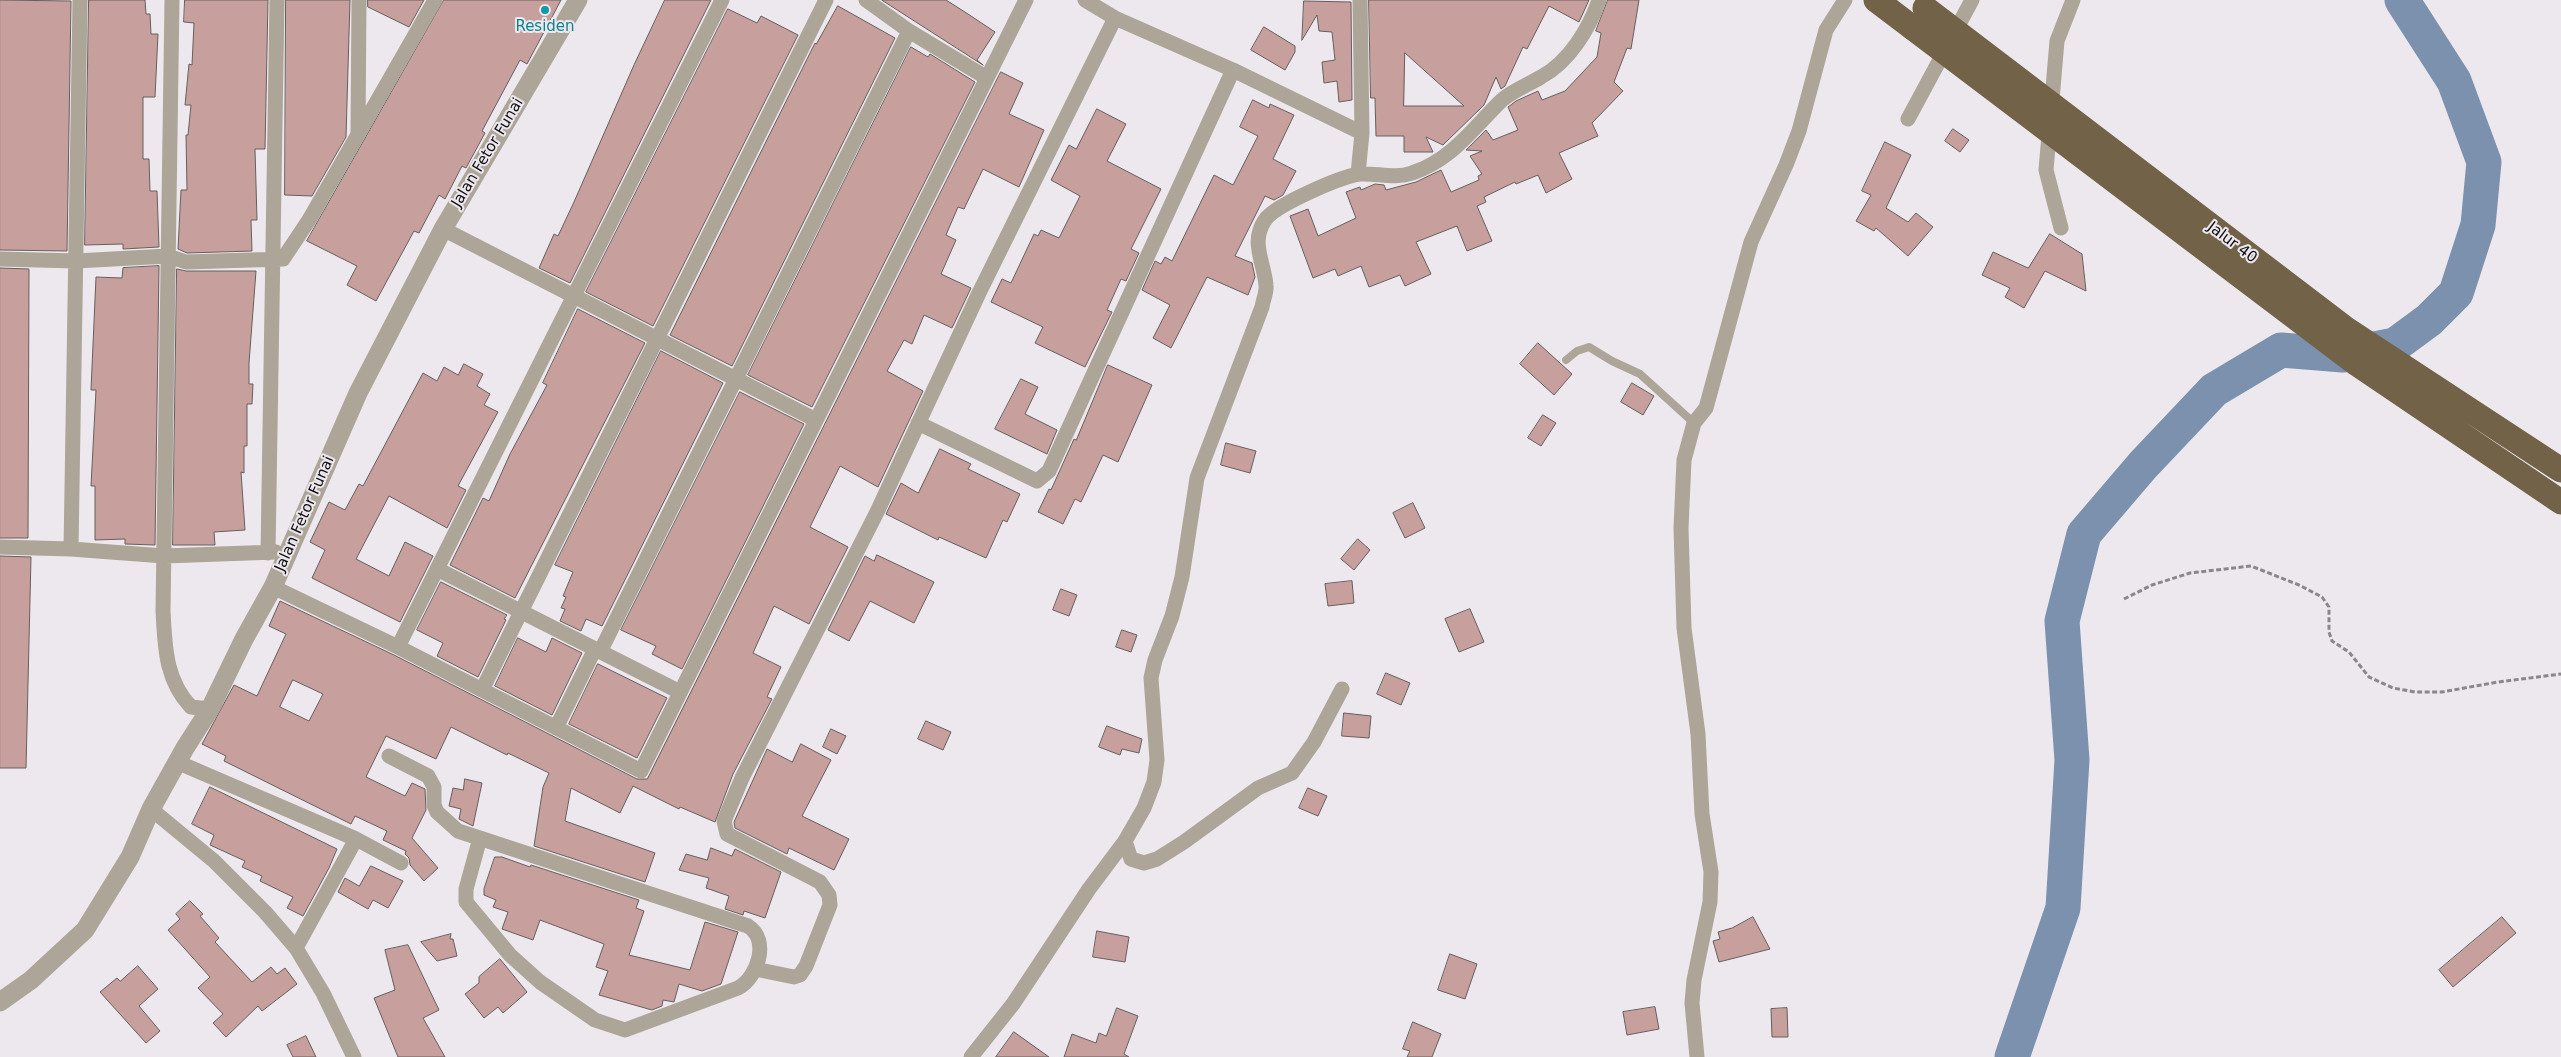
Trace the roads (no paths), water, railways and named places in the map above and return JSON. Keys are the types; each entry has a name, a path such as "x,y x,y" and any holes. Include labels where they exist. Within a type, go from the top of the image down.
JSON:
{"highway":[{"name":"Jalur 40","path":"1876,0 1918,12 2346,329 2561,470"},
{"path":"1918,12 2357,364 2561,502"}],"street":[{"path":"71,549 80,0"},
{"path":"172,0 163,611 169,669 181,696 191,707 210,709"},
{"path":"268,553 276,0"},
{"path":"358,134 359,0"},
{"path":"0,259 76,261 168,256 186,262 283,259 294,244 436,0"},
{"name":"Jalan Fetor Funai","path":"0,1002 31,980 85,930 130,857 152,809 210,709 244,639 273,587 358,394 443,229 578,0"},
{"path":"398,647 722,0"},
{"path":"482,690 826,0"},
{"path":"866,0 909,31 987,78"},
{"path":"273,587 398,647 641,771 1026,0"},
{"path":"1085,0 1115,18 1234,70 1362,133"},
{"path":"1358,174 1362,133 1360,0"},
{"path":"971,1057 1013,1004 1089,889 1125,841 1144,808 1156,770 1151,678 1155,660 1172,616 1182,577 1197,478 1213,430 1253,334 1267,287 1257,248 1259,234 1265,220 1281,205 1358,174 1404,175 1440,160 1466,140 1514,91 1543,76 1564,60 1578,43 1599,0"},
{"path":"1697,1057 1692,1003 1694,980 1710,902 1711,872 1702,814 1698,734 1684,628 1681,528 1684,460 1694,423 1706,408 1751,242 1782,174 1799,130 1826,30 1845,0"},
{"path":"1908,119 1972,0"},
{"path":"2061,228 2046,170 2058,41 2073,0"},
{"path":"755,969 794,977 800,975 806,966 830,905 829,895 820,882 727,834 724,821 742,778 877,512 979,293 1115,18"},
{"path":"556,728 736,379 909,31"},
{"path":"918,423 1037,481 1049,471 1234,70"},
{"path":"443,229 816,420"},
{"path":"0,547 71,549 164,556 290,551"},
{"path":"437,569 680,692"},
{"path":"1125,841 1132,859 1144,863 1157,859 1184,842 1258,788 1292,773 1314,742 1342,689"},
{"path":"389,756 428,776 434,787 434,805 442,818 458,832 480,838 748,926 756,931 761,945 750,980 738,988 642,1026 625,1030 595,1020 540,982 510,955 482,924 466,902 466,889 480,838"},
{"path":"178,762 356,839 401,863"},
{"path":"152,809 214,862 265,912 296,948 323,993 354,1057"},
{"path":"296,948 356,839"}],"lane":[{"path":"1566,360 1577,351 1589,347 1612,361 1640,374 1694,423"}],"waterway":[{"path":"2012,1057 2063,908 2072,760 2062,621 2084,534 2143,465 2214,390 2281,350 2343,355 2395,345 2429,320 2456,293 2478,225 2484,162 2454,81 2402,0"}],"place":[{"name":"Residen","path":"545,10"}]}
